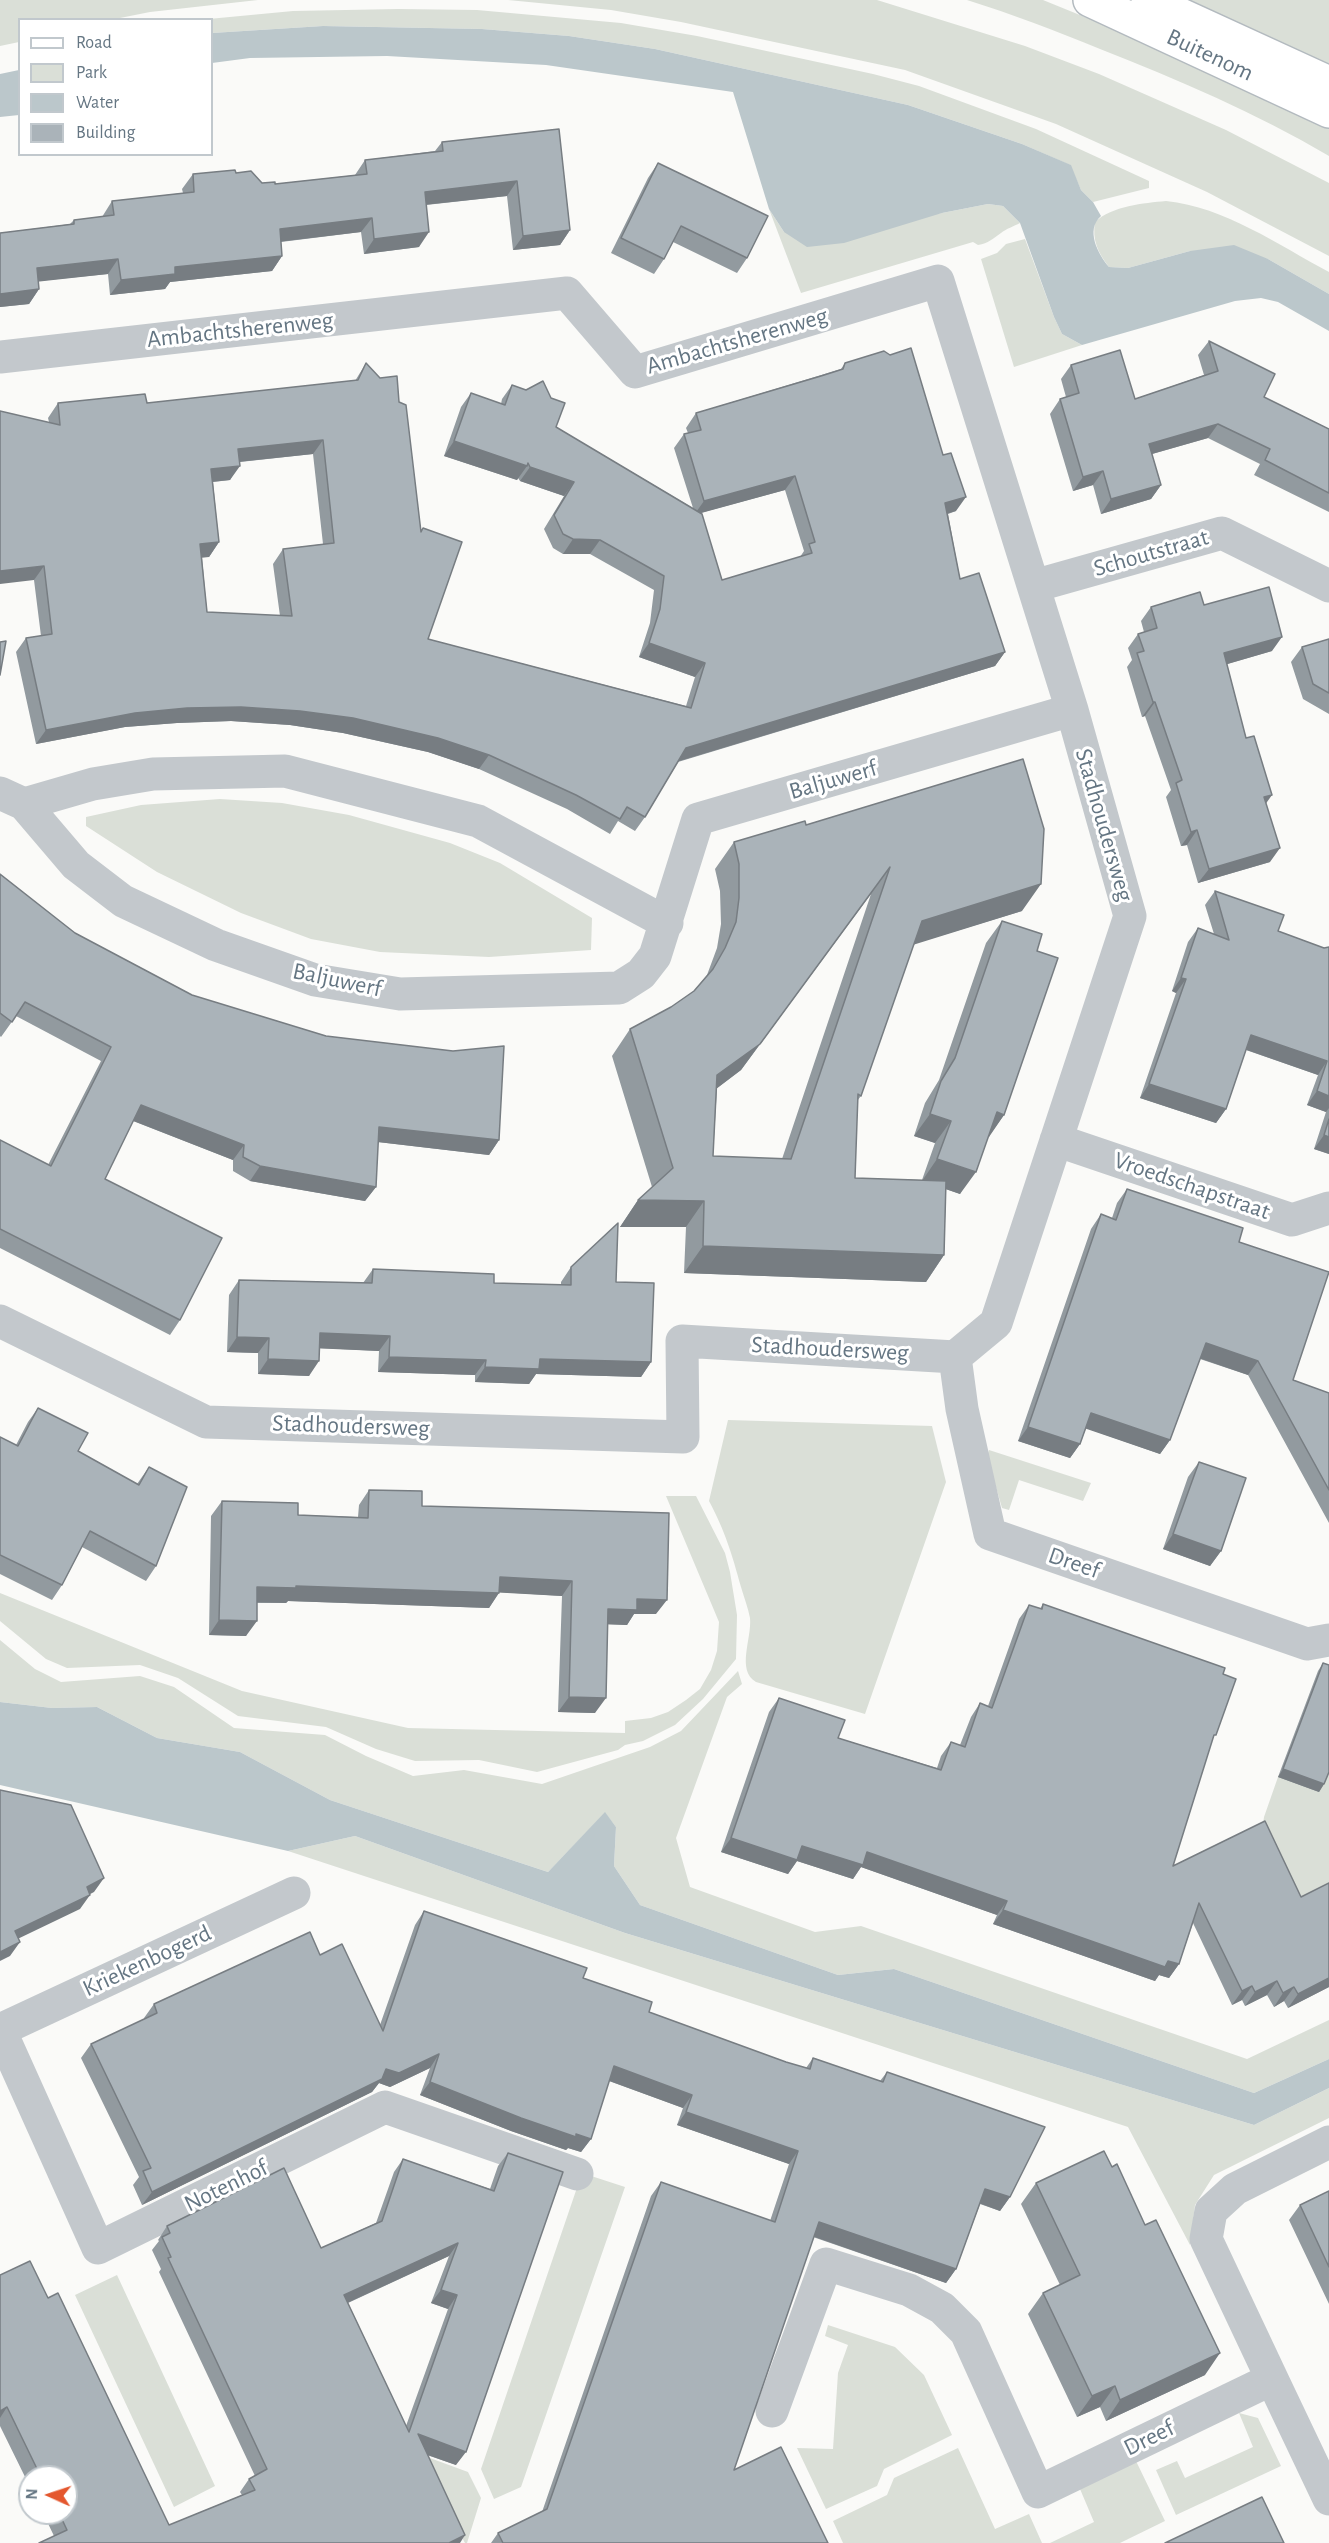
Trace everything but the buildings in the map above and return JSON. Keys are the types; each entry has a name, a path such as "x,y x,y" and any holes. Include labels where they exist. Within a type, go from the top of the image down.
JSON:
{"main road":[{"name":"Buitenom","path":"1090,0 1329,111"},
{"name":"Buitenom","path":"1148,0 1329,83"}],"street":[{"name":"Ambachtsherenweg","path":"0,357 567,293 635,372 938,281 1034,586"},
{"name":"Schoutstraat","path":"1034,586 1222,533 1329,586"},
{"name":"Stadhoudersweg","path":"0,1321 206,1422 683,1437 682,1341 955,1357 996,1323 1130,916 1072,710 1034,586"},
{"name":"Baljuwerf","path":"12,799 76,865 123,901 216,945 315,980 400,994 619,988 641,974 655,956 698,819 1072,710"},
{"name":"Baljuwerf","path":"12,799 153,774 285,771 478,821 667,923"},
{"name":"Vroedschapstraat","path":"1056,1140 1292,1220 1329,1208"},
{"name":"Dreef","path":"955,1357 962,1409 990,1534 1307,1644 1329,1640"},
{"name":"Kriekenbogerd","path":"0,2030 294,1893"},
{"name":"Notenhof","path":"0,2030 98,2248 385,2107 577,2174"},
{"path":"1329,2142 1235,2189 1211,2211 1206,2239 1329,2499"},
{"name":"Dreef","path":"772,2410 826,2264 909,2290 942,2308 966,2332 1038,2492 1272,2379"}],"green space":[{"path":"0,0 258,0 150,12 120,18 18,18 18,42 0,46"},
{"path":"508,0 877,0 1025,46 1099,74 1226,130 1329,183 1329,256 1207,192 1056,124 905,70 681,22 611,10"},
{"path":"967,0 1043,0 1183,57 1301,112 1329,129 1329,156 1245,111 1188,85 1050,29"},
{"path":"1186,0 1329,0 1329,67"},
{"path":"477,10 621,23 697,36 919,86 1036,129 1149,181 1149,188 1093,202 1081,190 1070,165 1022,144 908,105 655,49 569,36 482,29 323,26 213,33 213,19 293,11"},
{"path":"1166,201 1188,205 1230,219 1329,272 1329,294 1268,259 1190,251 1128,268 1109,267 1097,246 1094,235 1095,222 1119,209"},
{"path":"988,204 1003,206 1020,223 982,244 978,245 973,242 801,293 769,209 784,232 942,213"},
{"path":"1025,239 1062,334 1082,345 1014,367 981,259 997,253 1006,244"},
{"path":"220,799 282,803 349,815 450,843 500,863 592,918 591,950 489,957 380,952 311,939 241,913 157,872 86,826 86,817 141,805"},
{"path":"728,1420 932,1426 946,1482 865,1714 756,1682 750,1677 747,1670 746,1653 750,1618 728,1543 709,1501"},
{"path":"989,1450 1091,1483 1083,1501 1019,1480 1009,1510 1002,1508 987,1456"},
{"path":"666,1496 696,1496 725,1553 737,1615 736,1659 703,1699 675,1725 618,1750 537,1772 479,1760 415,1761 376,1749 326,1727 238,1716 178,1678 140,1665 67,1668 46,1659 0,1621 0,1593 242,1691 408,1728 625,1733 625,1721 651,1718 668,1712 700,1689 711,1670 717,1651 719,1622"},
{"path":"0,1640 35,1669 61,1682 140,1676 174,1687 234,1728 325,1735 413,1776 464,1770 542,1784 650,1747 681,1731 738,1671 742,1684 727,1697 676,1838 690,1887 815,1932 861,1926 1247,2059 1329,2020 1329,2059 1254,2093 894,1969 838,1975 640,1905 614,1866 616,1827 605,1813 548,1872 330,1800 240,1752 157,1738 97,1707 52,1708 0,1702"},
{"path":"1329,1757 1329,1892 1306,1904 1218,1853 1262,1831 1264,1817 1278,1777"},
{"path":"355,1836 625,1933 1254,2125 1329,2088 1329,2118 1214,2175 1195,2205 1190,2245 1128,2127 288,1851"},
{"path":"582,2173 625,2187 521,2487 494,2499 481,2469"},
{"path":"117,2275 215,2486 174,2507 75,2295"},
{"path":"828,2325 895,2347 924,2375 952,2435 884,2469 877,2486 826,2509 797,2448 833,2449 838,2373 848,2345 825,2336"},
{"path":"1239,2413 1258,2418 1281,2466 1176,2515 1156,2470 1177,2461 1185,2478 1253,2447"},
{"path":"958,2448 995,2529 1029,2514 1042,2543 843,2543 833,2521 887,2495 894,2478"},
{"path":"419,2454 468,2472 481,2498 467,2543 465,2543"},
{"path":"1136,2461 1165,2521 1120,2543 1050,2543 1094,2522 1080,2489"}],"water":[{"path":"323,26 482,29 569,36 655,49 908,105 1022,144 1071,165 1081,190 1093,202 1101,216 1094,228 1095,242 1109,267 1128,268 1190,251 1234,245 1268,259 1329,294 1329,331 1278,302 1261,298 1235,301 1082,345 1062,334 1020,223 1003,206 988,204 942,213 844,243 807,247 784,232 769,209 733,92 546,65 387,56 250,58 213,63 213,33"},
{"path":"18,70 18,115 0,117 0,74"},
{"path":"0,1702 52,1708 97,1707 157,1738 240,1752 330,1800 548,1872 605,1812 616,1827 614,1866 640,1905 838,1975 894,1969 1254,2093 1329,2059 1329,2088 1254,2125 625,1933 355,1836 288,1851 0,1785"}]}
